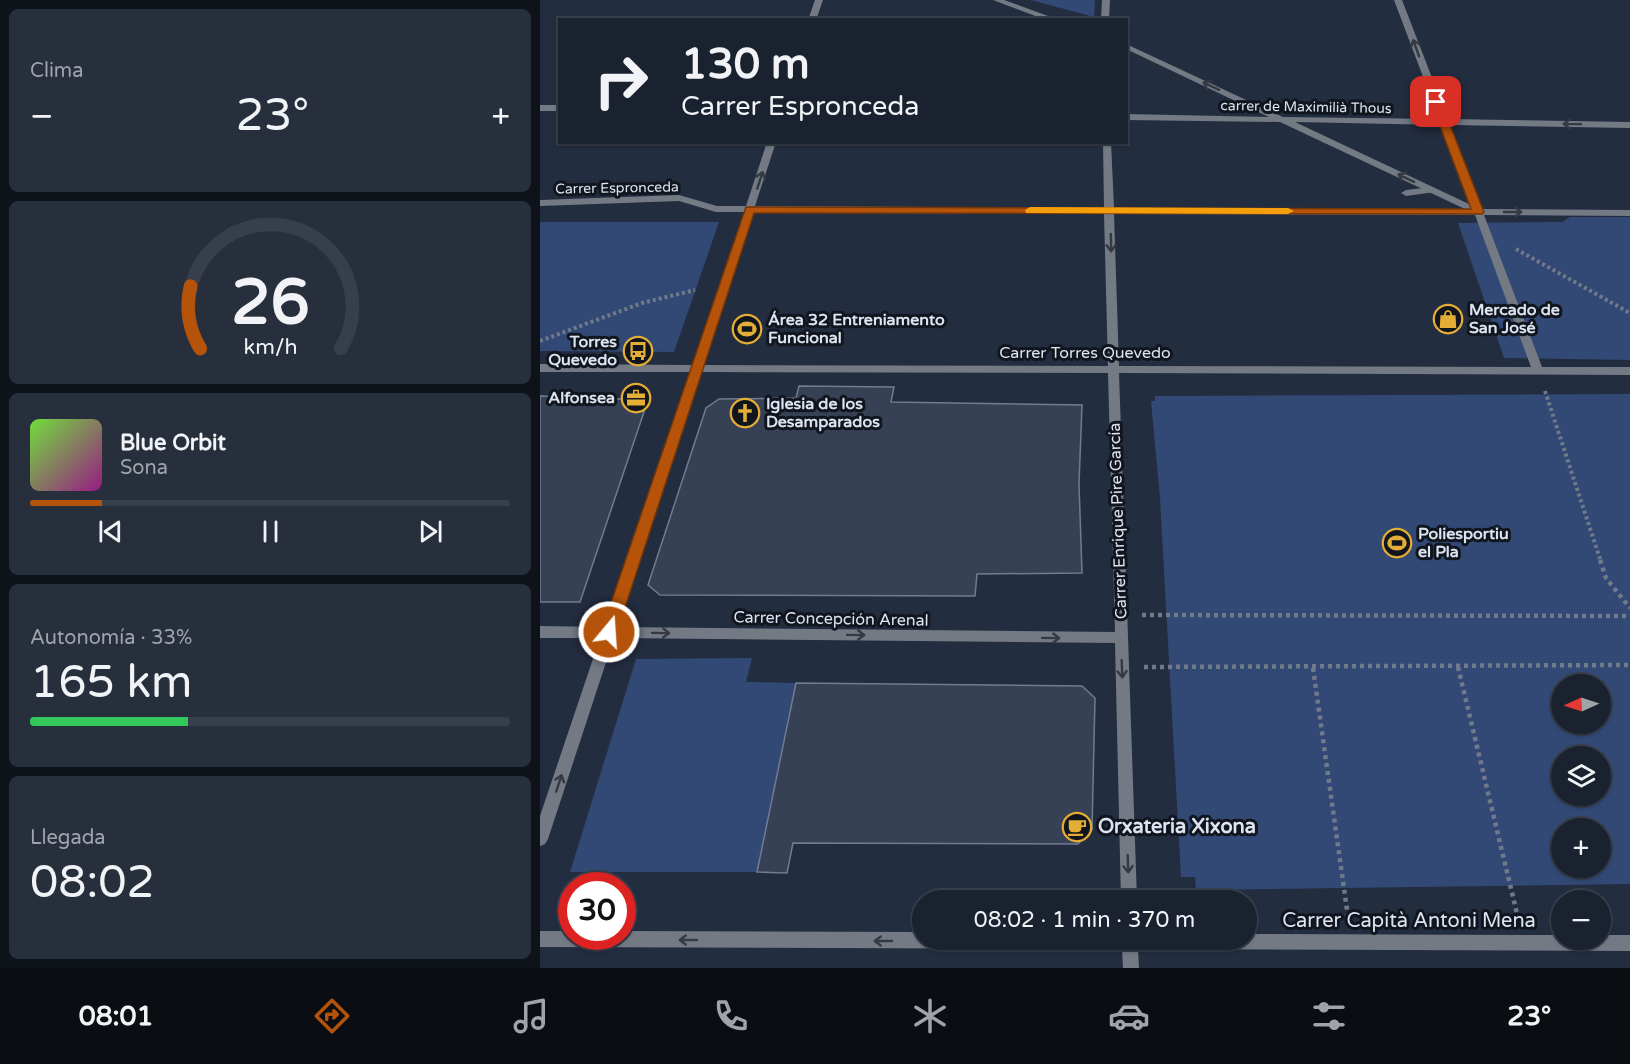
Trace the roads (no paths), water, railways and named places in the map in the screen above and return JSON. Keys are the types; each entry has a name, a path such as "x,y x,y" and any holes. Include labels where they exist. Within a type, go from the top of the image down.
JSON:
{"street":[{"path":"813,18 819,0"},
{"path":"997,0 1049,18"},
{"path":"1105,18 1106,0"},
{"path":"1398,0 1538,370"},
{"path":"1128,47 1478,212"},
{"path":"540,108 558,108"},
{"name":"carrer de Maximilià Thous","path":"1128,117 1630,125"},
{"path":"540,839 771,144"},
{"name":"Carrer Enrique Pire García","path":"1107,144 1129,890"},
{"path":"1406,193 1432,190"},
{"name":"Carrer Espronceda","path":"540,203 679,198 716,209 1630,213"},
{"name":"Carrer Torres Quevedo","path":"540,368 1630,370"},
{"name":"Carrer Concepción Arenal","path":"540,632 1121,638"},
{"name":"Carrer Capità Antoni Mena","path":"540,939 912,940"},
{"name":"Carrer Capità Antoni Mena","path":"1257,941 1630,943"},
{"path":"1130,950 1131,968"}],"place":[{"name":"Mercado de San José","path":"1448,319"},
{"name":"Área 32 Entreniamento Funcional","path":"747,329"},
{"name":"Torres Quevedo","path":"638,351"},
{"name":"Alfonsea","path":"636,398"},
{"name":"Iglesia de los Desamparados","path":"745,413"},
{"name":"Poliesportiu el Pla","path":"1397,543"},
{"name":"Orxateria Xixona","path":"1077,827"}]}
